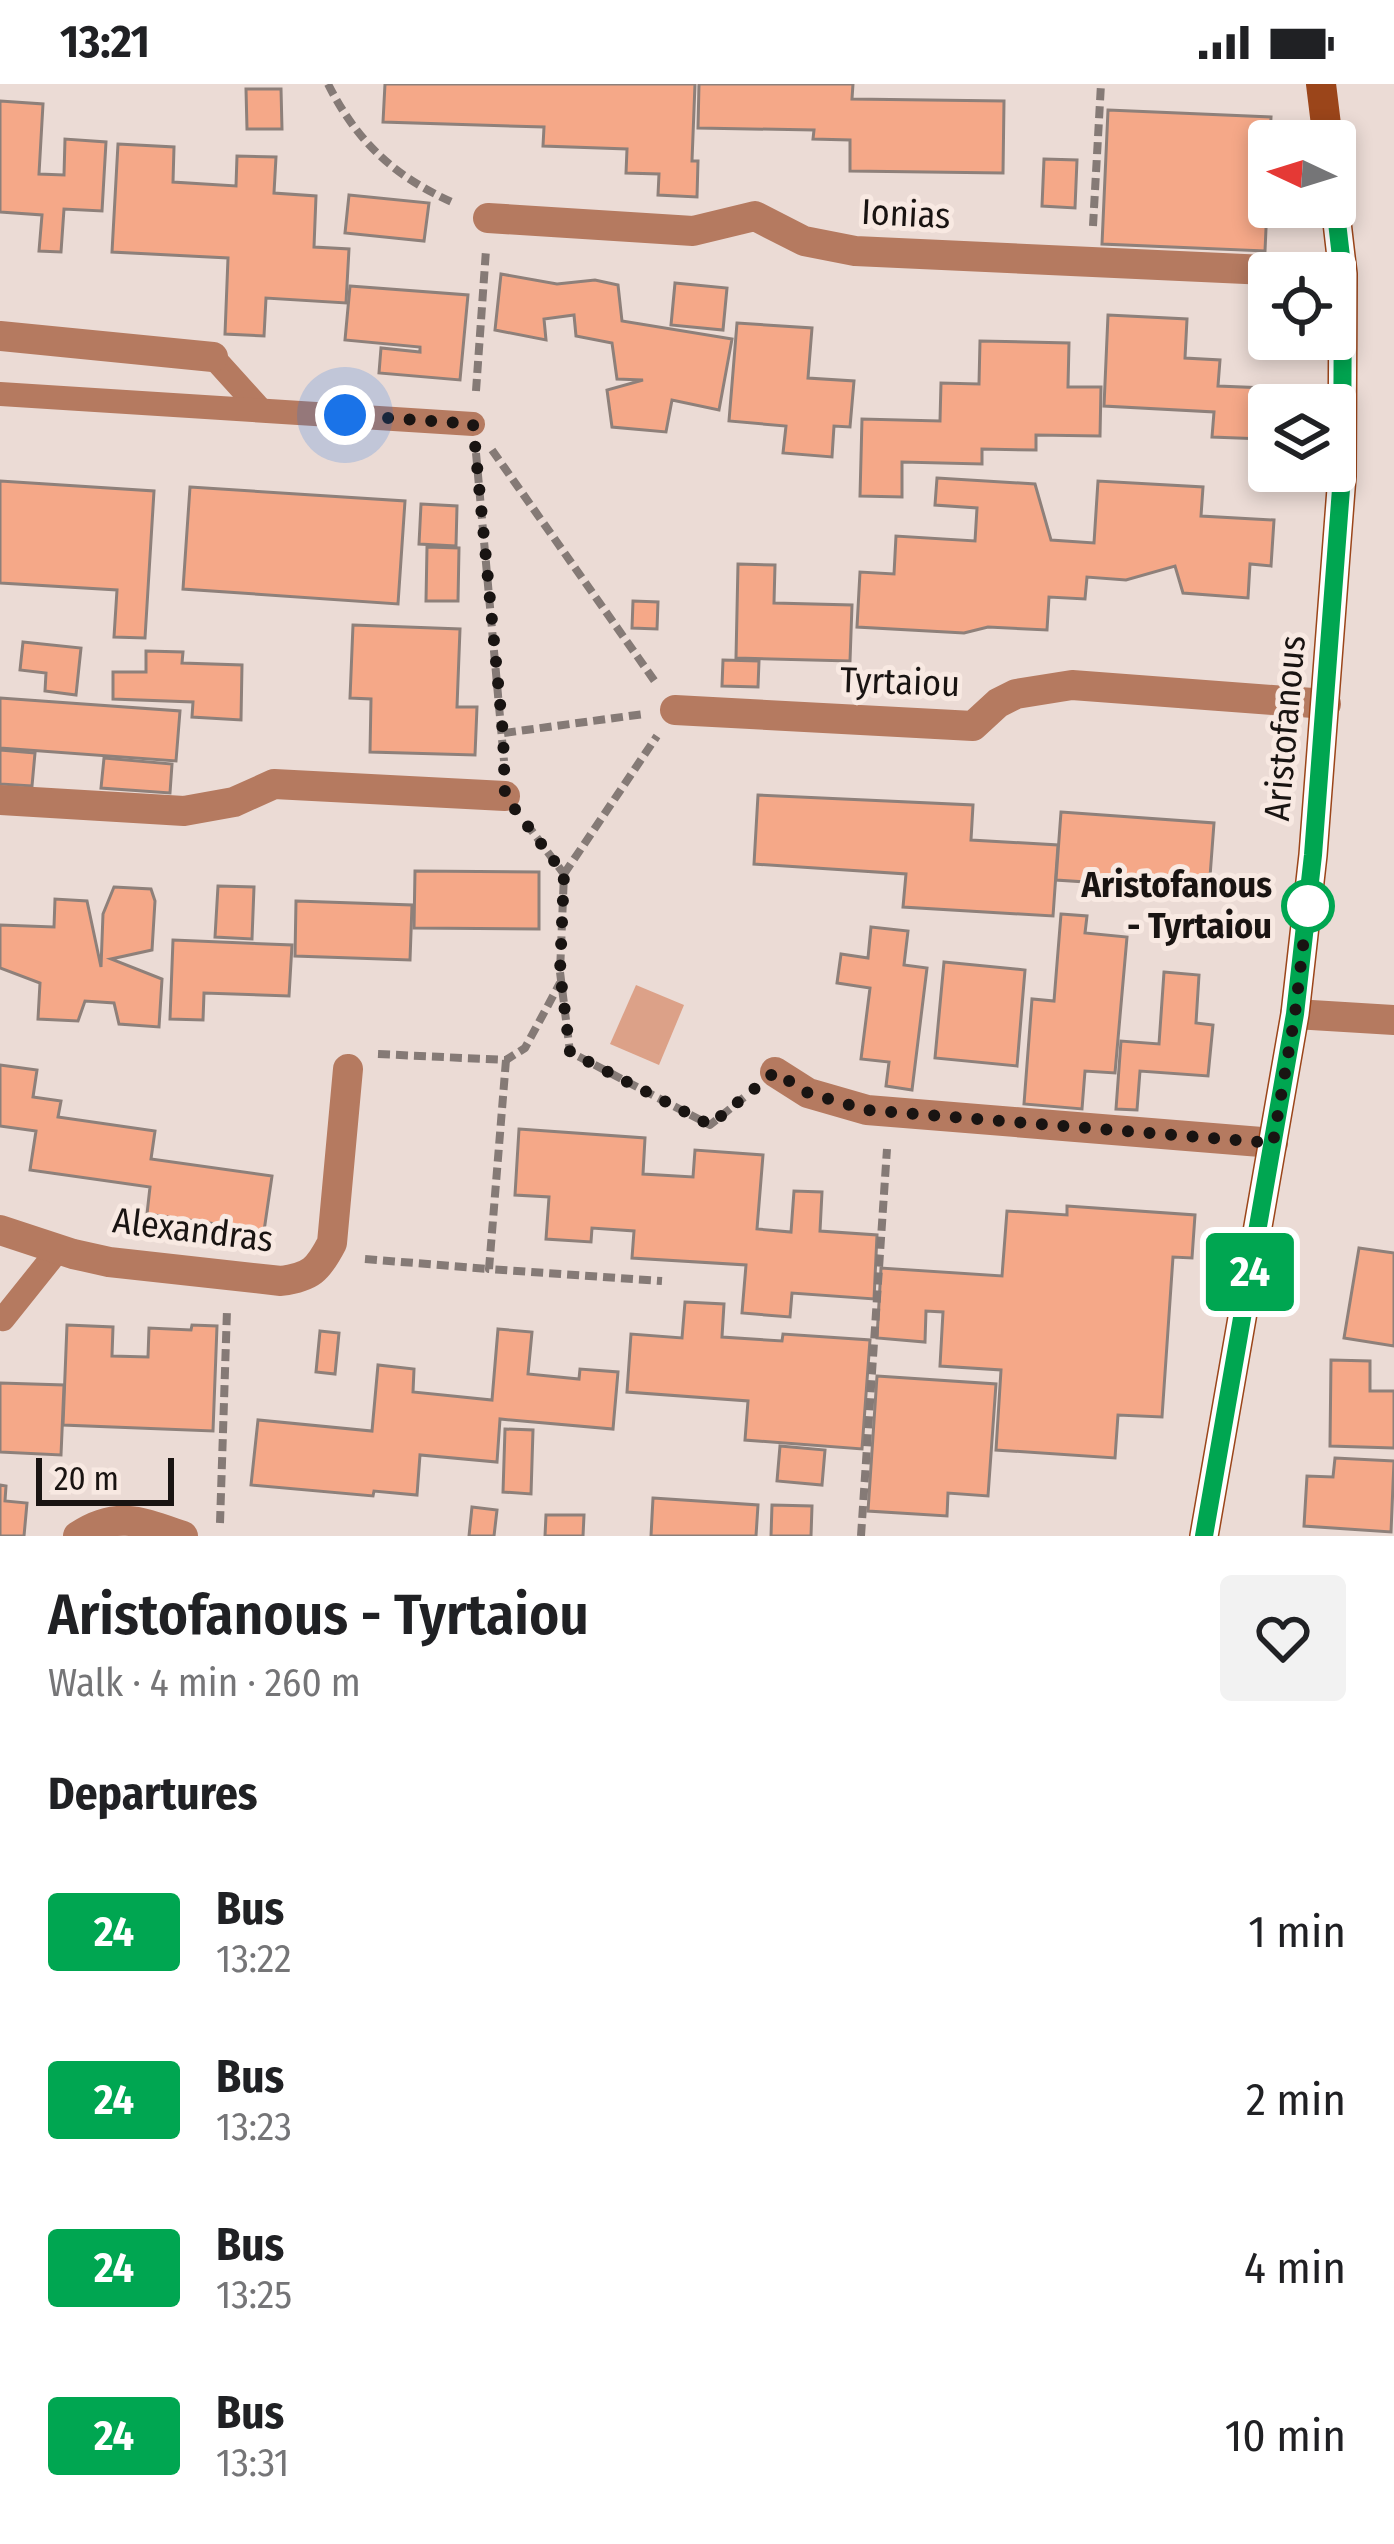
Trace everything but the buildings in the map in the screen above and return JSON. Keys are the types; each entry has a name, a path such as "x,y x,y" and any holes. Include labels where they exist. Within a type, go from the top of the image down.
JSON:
{"street":[{"path":"1321,84 1325,120"},
{"name":"Ionias","path":"488,218 693,231 755,216 804,241 842,250 1248,269"},
{"path":"0,336 213,357"},
{"name":"Aristofanous","path":"1204,1536 1295,1014 1313,855 1342,476 1339,360"},
{"name":"Tyrtaiou","path":"675,710 973,726 1016,694 1072,685 1326,704"},
{"path":"0,800 184,811 235,802 274,784 505,796"},
{"path":"1295,1014 1394,1020"},
{"path":"332,1243 355,1062"},
{"path":"775,1072 808,1093 867,1110 1273,1143"},
{"name":"Alexandras","path":"0,1230 110,1262 281,1281 302,1278 320,1266 332,1243"},
{"path":"78,1536 101,1522 124,1519 182,1536"}],"lane":[{"path":"213,357 260,410"},
{"path":"0,394 473,424"},
{"path":"0,1318 59,1249"}],"path":[{"path":"328,84 354,129 398,174 488,218 473,424 505,796 564,874"},
{"path":"1092,262 1101,84"},
{"path":"473,424 675,710"},
{"path":"503,734 675,710"},
{"path":"675,710 564,874 561,982 570,1052 710,1125 775,1072"},
{"path":"355,1062 506,1060 525,1048 561,982"},
{"path":"489,1269 506,1060"},
{"path":"861,1536 890,1112"},
{"path":"332,1243 356,1259 662,1281"},
{"path":"219,1536 228,1275"}],"shaded area":[{"path":"636,985 684,1005 659,1065 610,1044"}],"bus line":[{"name":"24","path":"1204,1536 1295,1014 1313,855 1342,476 1343,274 1338,228"}],"place":[{"name":"Aristofanous - Tyrtaiou","path":"1308,906"}],"route":[{"path":"345,415 473,424 505,796 564,874 560,972 570,1052 710,1125 775,1072 808,1093 867,1110 1273,1143 1309,895 1308,906"}]}
